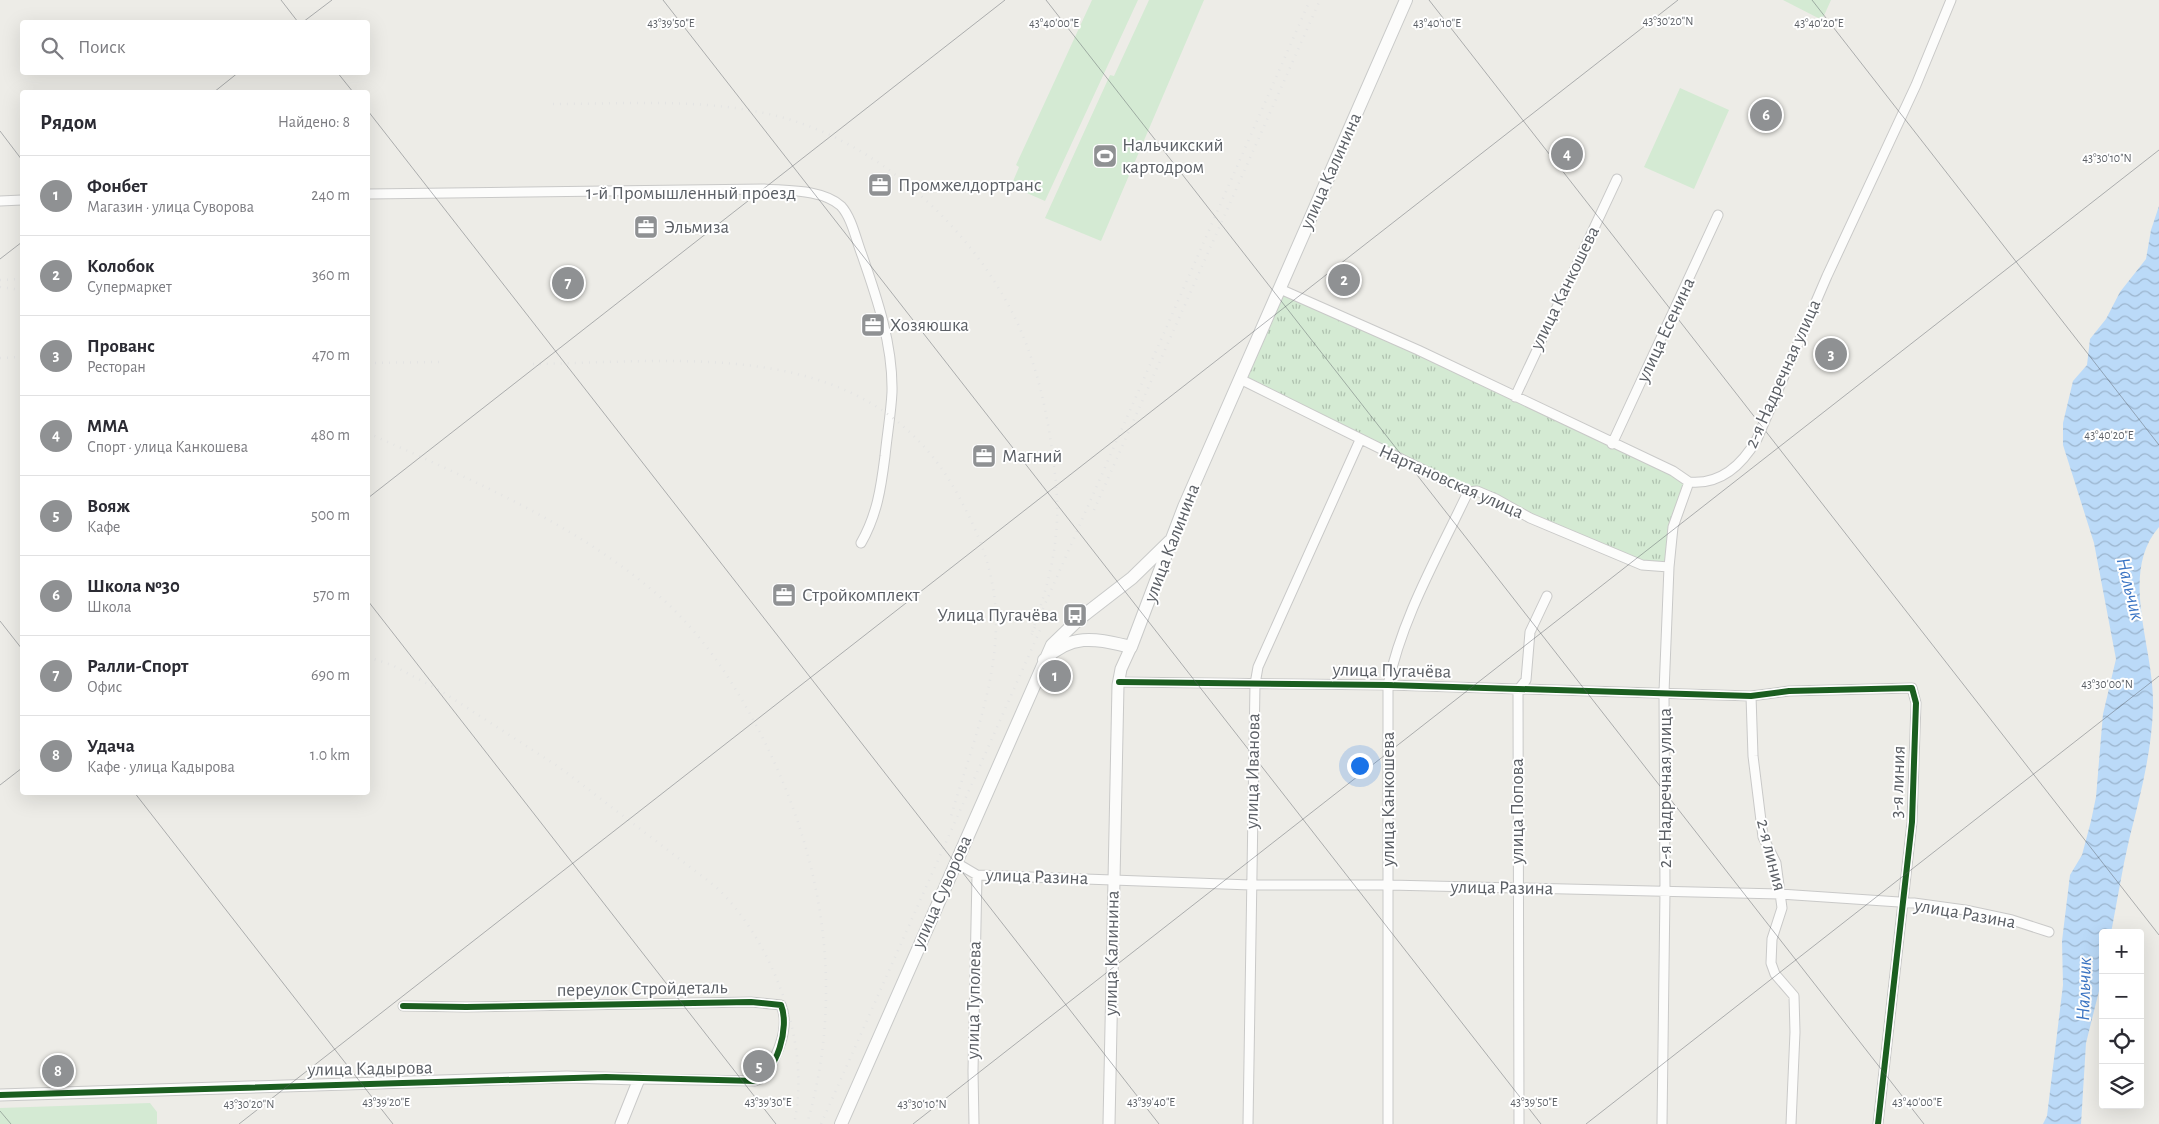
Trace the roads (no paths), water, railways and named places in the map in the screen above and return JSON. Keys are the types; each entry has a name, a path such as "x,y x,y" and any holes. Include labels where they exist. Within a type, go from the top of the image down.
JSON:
{"main road":[{"name":"улица Калинина","path":"1131,647 1173,538 1240,379 1406,0"},
{"name":"улица Суворова","path":"840,1124 1044,660 1056,639 1137,573 1173,538"},
{"path":"1044,660 1055,650 1079,640 1092,639 1131,647"}],"street":[{"name":"2-я Надречная улица","path":"1662,1124 1665,891 1664,692 1668,567 1673,527 1688,482 1714,481 1724,475 1743,459 1757,439 1827,276 1916,86 1951,0"},
{"name":"улица Канкошева","path":"1514,397 1617,179"},
{"name":"1-й Промышленный проезд","path":"370,194 764,189 808,193 835,202 848,218 875,291 885,332 890,368 891,400 878,506 861,543"},
{"path":"0,201 20,200"},
{"name":"улица Есенина","path":"1612,444 1718,215"},
{"path":"1280,289 1418,350 1673,472 1688,482"},
{"name":"Нартановская улица","path":"1240,379 1468,492 1476,491 1530,518 1642,565 1668,567"},
{"name":"улица Иванова","path":"1248,1124 1250,885 1255,684 1258,667 1360,440"},
{"name":"улица Канкошева","path":"1388,1124 1388,685 1392,663 1412,610 1468,492"},
{"name":"улица Попова","path":"1518,1124 1518,690 1526,680 1530,632 1547,596"},
{"name":"улица Калинина","path":"1109,1124 1119,682 1131,647"},
{"name":"улица Пугачёва","path":"1119,682 1388,685 1518,690 1664,692"},
{"name":"3-я линия","path":"1664,692 1751,696 1789,691 1912,688 1916,703 1912,822 1878,1124"},
{"name":"2-я линия","path":"1751,696 1753,756 1763,837 1776,863 1782,908 1772,939 1771,963 1774,974 1794,996 1795,1032 1792,1124"},
{"name":"улица Разина","path":"955,862 977,876 1114,879 1250,885 1389,885 1780,894 1903,903 1965,910 2012,920 2049,932"},
{"name":"улица Туполева","path":"974,1124 972,1071 977,876"},
{"name":"переулок Стройдеталь","path":"403,1006 751,1002 780,1005 783,1014 782,1032 772,1064 765,1077 755,1081 741,1079"},
{"name":"улица Кадырова","path":"0,1095 596,1077 741,1079"},
{"path":"621,1124 639,1079"}],"water":[{"name":"Нальчик","path":"2159,206 2159,527 2147,546 2141,567 2140,589 2141,613 2152,684 2153,706 2150,740 2145,774 2124,863 2112,929 2099,929 2099,991 2086,1043 2081,1124 2043,1124 2047,1116 2063,985 2062,941 2070,875 2082,855 2091,821 2096,797 2103,714 2116,659 2094,543 2063,445 2063,423 2073,381 2087,365 2090,339 2106,319 2120,292 2146,259 2151,230"}],"railway":[{"path":"553,104 671,103 730,107 788,119 823,132 856,149 889,170 919,194 947,221 994,280 1012,312 1033,362 1046,416 1056,482 1057,524 1050,573 1031,636 1310,0"},
{"path":"1094,510 1320,0"},
{"path":"0,280 20,279"},
{"path":"0,287 20,290"},
{"path":"0,358 20,357"},
{"path":"533,364 652,361 712,362 770,368 825,382 876,406 921,443 958,495 973,525 990,572 995,605 995,647 986,698 950,820"},
{"path":"370,363 439,362"},
{"path":"370,434 482,485 556,524 591,545 625,569 672,608 698,636 731,681 774,762 794,811 810,862 820,913 825,966 825,1018 819,1071 807,1124"},
{"path":"821,1124 1041,628"},
{"path":"370,658 392,665 441,691 559,767 715,886 736,908 770,964 783,996 792,1028 797,1061 798,1093 794,1124"}],"place":[{"name":"Школа №30","path":"1766,115"},
{"name":"MMA","path":"1567,154"},
{"name":"Нальчикский картодром","path":"1105,156"},
{"name":"Промжелдортранс","path":"880,185"},
{"name":"Эльмиза","path":"646,227"},
{"name":"Колобок","path":"1344,280"},
{"name":"Ралли-Спорт","path":"568,283"},
{"name":"Хозяюшка","path":"873,325"},
{"name":"Прованс","path":"1831,354"},
{"name":"Магний","path":"984,456"},
{"name":"Стройкомплект","path":"784,595"},
{"name":"Улица Пугачёва","path":"1075,615"},
{"name":"Фонбет","path":"1055,676"},
{"name":"Вояж","path":"759,1066"},
{"name":"Удача","path":"58,1071"}]}
